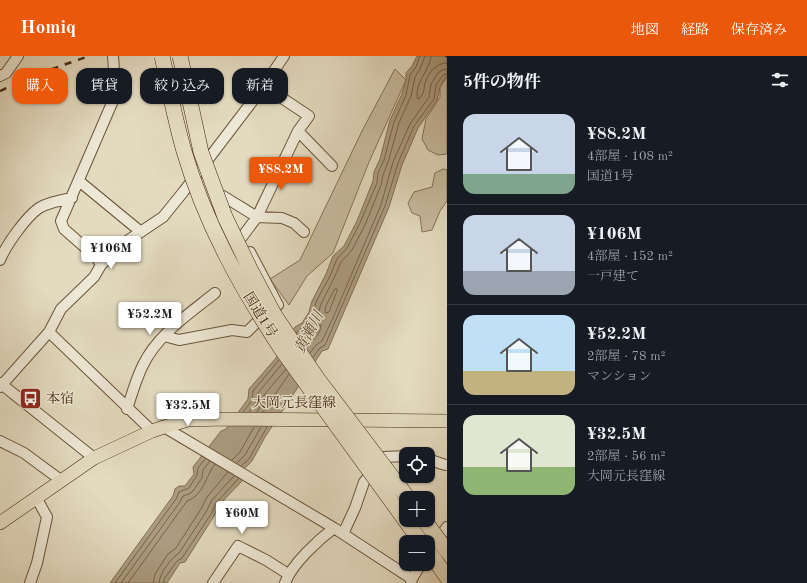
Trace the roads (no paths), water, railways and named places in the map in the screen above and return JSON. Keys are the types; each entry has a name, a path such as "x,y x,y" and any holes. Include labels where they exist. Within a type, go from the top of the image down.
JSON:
{"highway":[{"name":"国道1号","path":"162,56 184,152 204,208 228,261 259,315 282,350 416,535"},
{"name":"国道1号","path":"180,56 201,152 225,217 250,269 275,316 309,365 403,491"},
{"path":"429,527 447,551"},
{"path":"435,564 446,576"}],"main road":[{"name":"大岡元長窪線","path":"0,523 94,458 152,431 188,420 294,419 447,421"}],"street":[{"path":"0,76 6,73 18,56"},
{"path":"101,265 97,258 64,229 61,221 112,104 115,85 113,56"},
{"path":"164,336 179,340 232,330 247,332 264,315 278,305 242,237 223,196 197,109 186,56"},
{"path":"276,68 284,56"},
{"path":"242,237 257,217 298,131 309,116 288,102"},
{"path":"94,458 1,385 49,332 61,309 94,277 101,265 124,243 163,217 250,104"},
{"path":"298,131 332,166"},
{"path":"79,181 141,232"},
{"path":"223,196 257,217 282,218 294,223 304,232"},
{"path":"0,260 26,220 39,208 54,202 72,198"},
{"path":"127,408 143,364 150,353 167,332 215,293"},
{"path":"49,332 152,431"},
{"path":"164,427 200,447 344,534 412,581 419,571"},
{"path":"0,441 24,453 62,481"},
{"path":"344,534 364,482 384,457 399,456"},
{"path":"435,462 447,465"},
{"path":"30,583 37,563 47,517 37,498"},
{"path":"435,546 447,527"},
{"path":"213,583 238,546 266,560 286,578 314,545 334,528"}],"water":[{"name":"黄瀬川","path":"417,56 447,56 447,75 440,87 437,100 418,128 402,165 389,207 328,349 322,351 265,437 252,461 244,469 243,480 219,505 214,516 185,562 180,563 167,583 110,583 173,496 175,489 179,486 185,486 194,474 193,467 221,431 226,429 248,399 249,389 276,358 295,327 302,323 309,312 312,301 326,274 333,256 344,246 357,221 373,181 374,172 380,159 390,120 402,94 406,80 406,73 412,66"}],"railway":[{"path":"0,91 35,75 89,56"}],"place":[{"name":"本宿","path":"30,399"}]}
